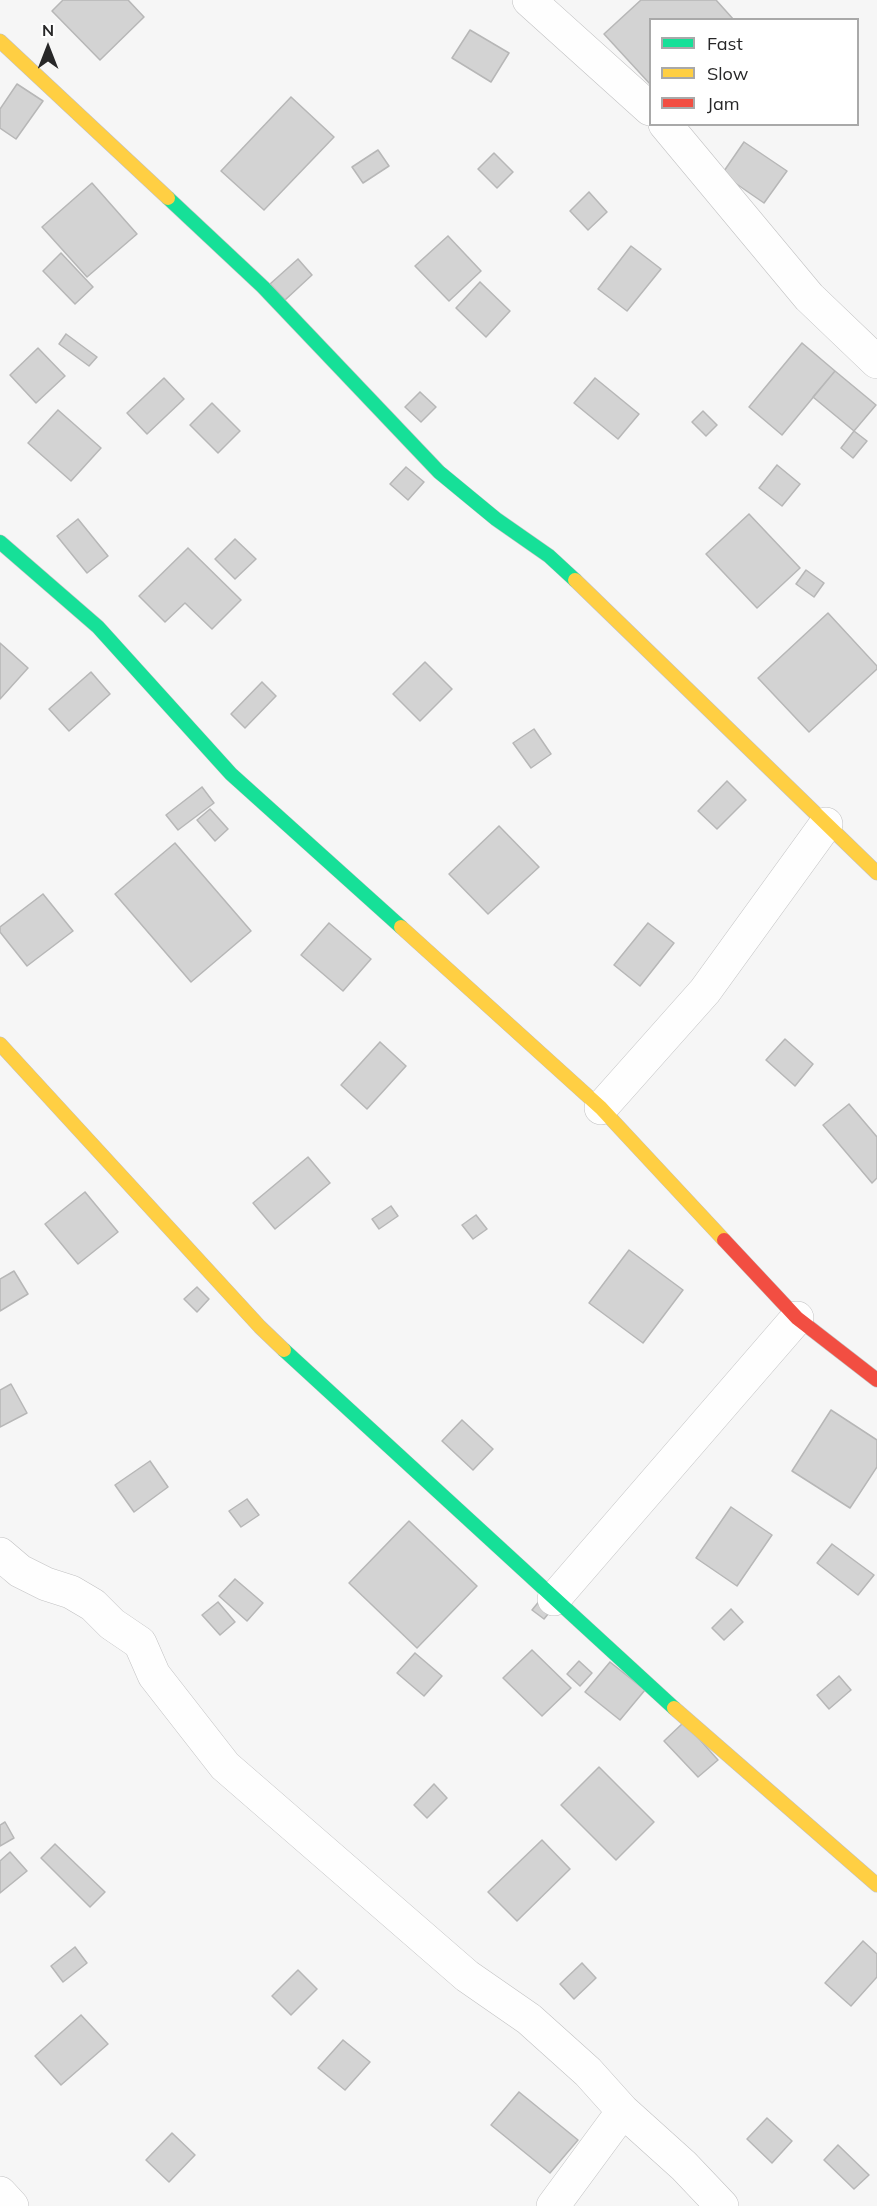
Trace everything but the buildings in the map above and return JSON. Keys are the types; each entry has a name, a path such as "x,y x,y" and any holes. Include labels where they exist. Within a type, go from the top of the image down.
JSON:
{"street":[{"path":"529,0 649,107"},
{"path":"0,41 263,287 439,472 496,519 557,564 617,619 877,873"},
{"path":"667,126 809,297 877,362"},
{"path":"0,542 98,627 231,774 601,1108 797,1318 877,1380"},
{"path":"601,1108 705,991 826,824"},
{"path":"0,1044 260,1327 661,1696 877,1885"},
{"path":"554,1599 797,1318"},
{"path":"0,1554 20,1571 46,1584 71,1592 93,1605 112,1623 140,1643 154,1675 225,1766 467,1976 529,2019 588,2072 623,2110 684,2166 722,2206"},
{"path":"553,2206 623,2110"},
{"path":"0,2193 12,2206"}],"traffic: fast":[{"path":"168,198 263,287 439,472 496,519 549,556 575,580"},
{"path":"0,542 98,627 231,774 401,927"},
{"path":"284,1350 674,1708"}],"traffic: slow":[{"path":"0,41 168,198"},
{"path":"575,580 877,873"},
{"path":"401,927 601,1108 724,1240"},
{"path":"0,1044 260,1327 284,1350"},
{"path":"674,1708 877,1885"}],"traffic: jam":[{"path":"724,1240 797,1318 877,1380"}]}
